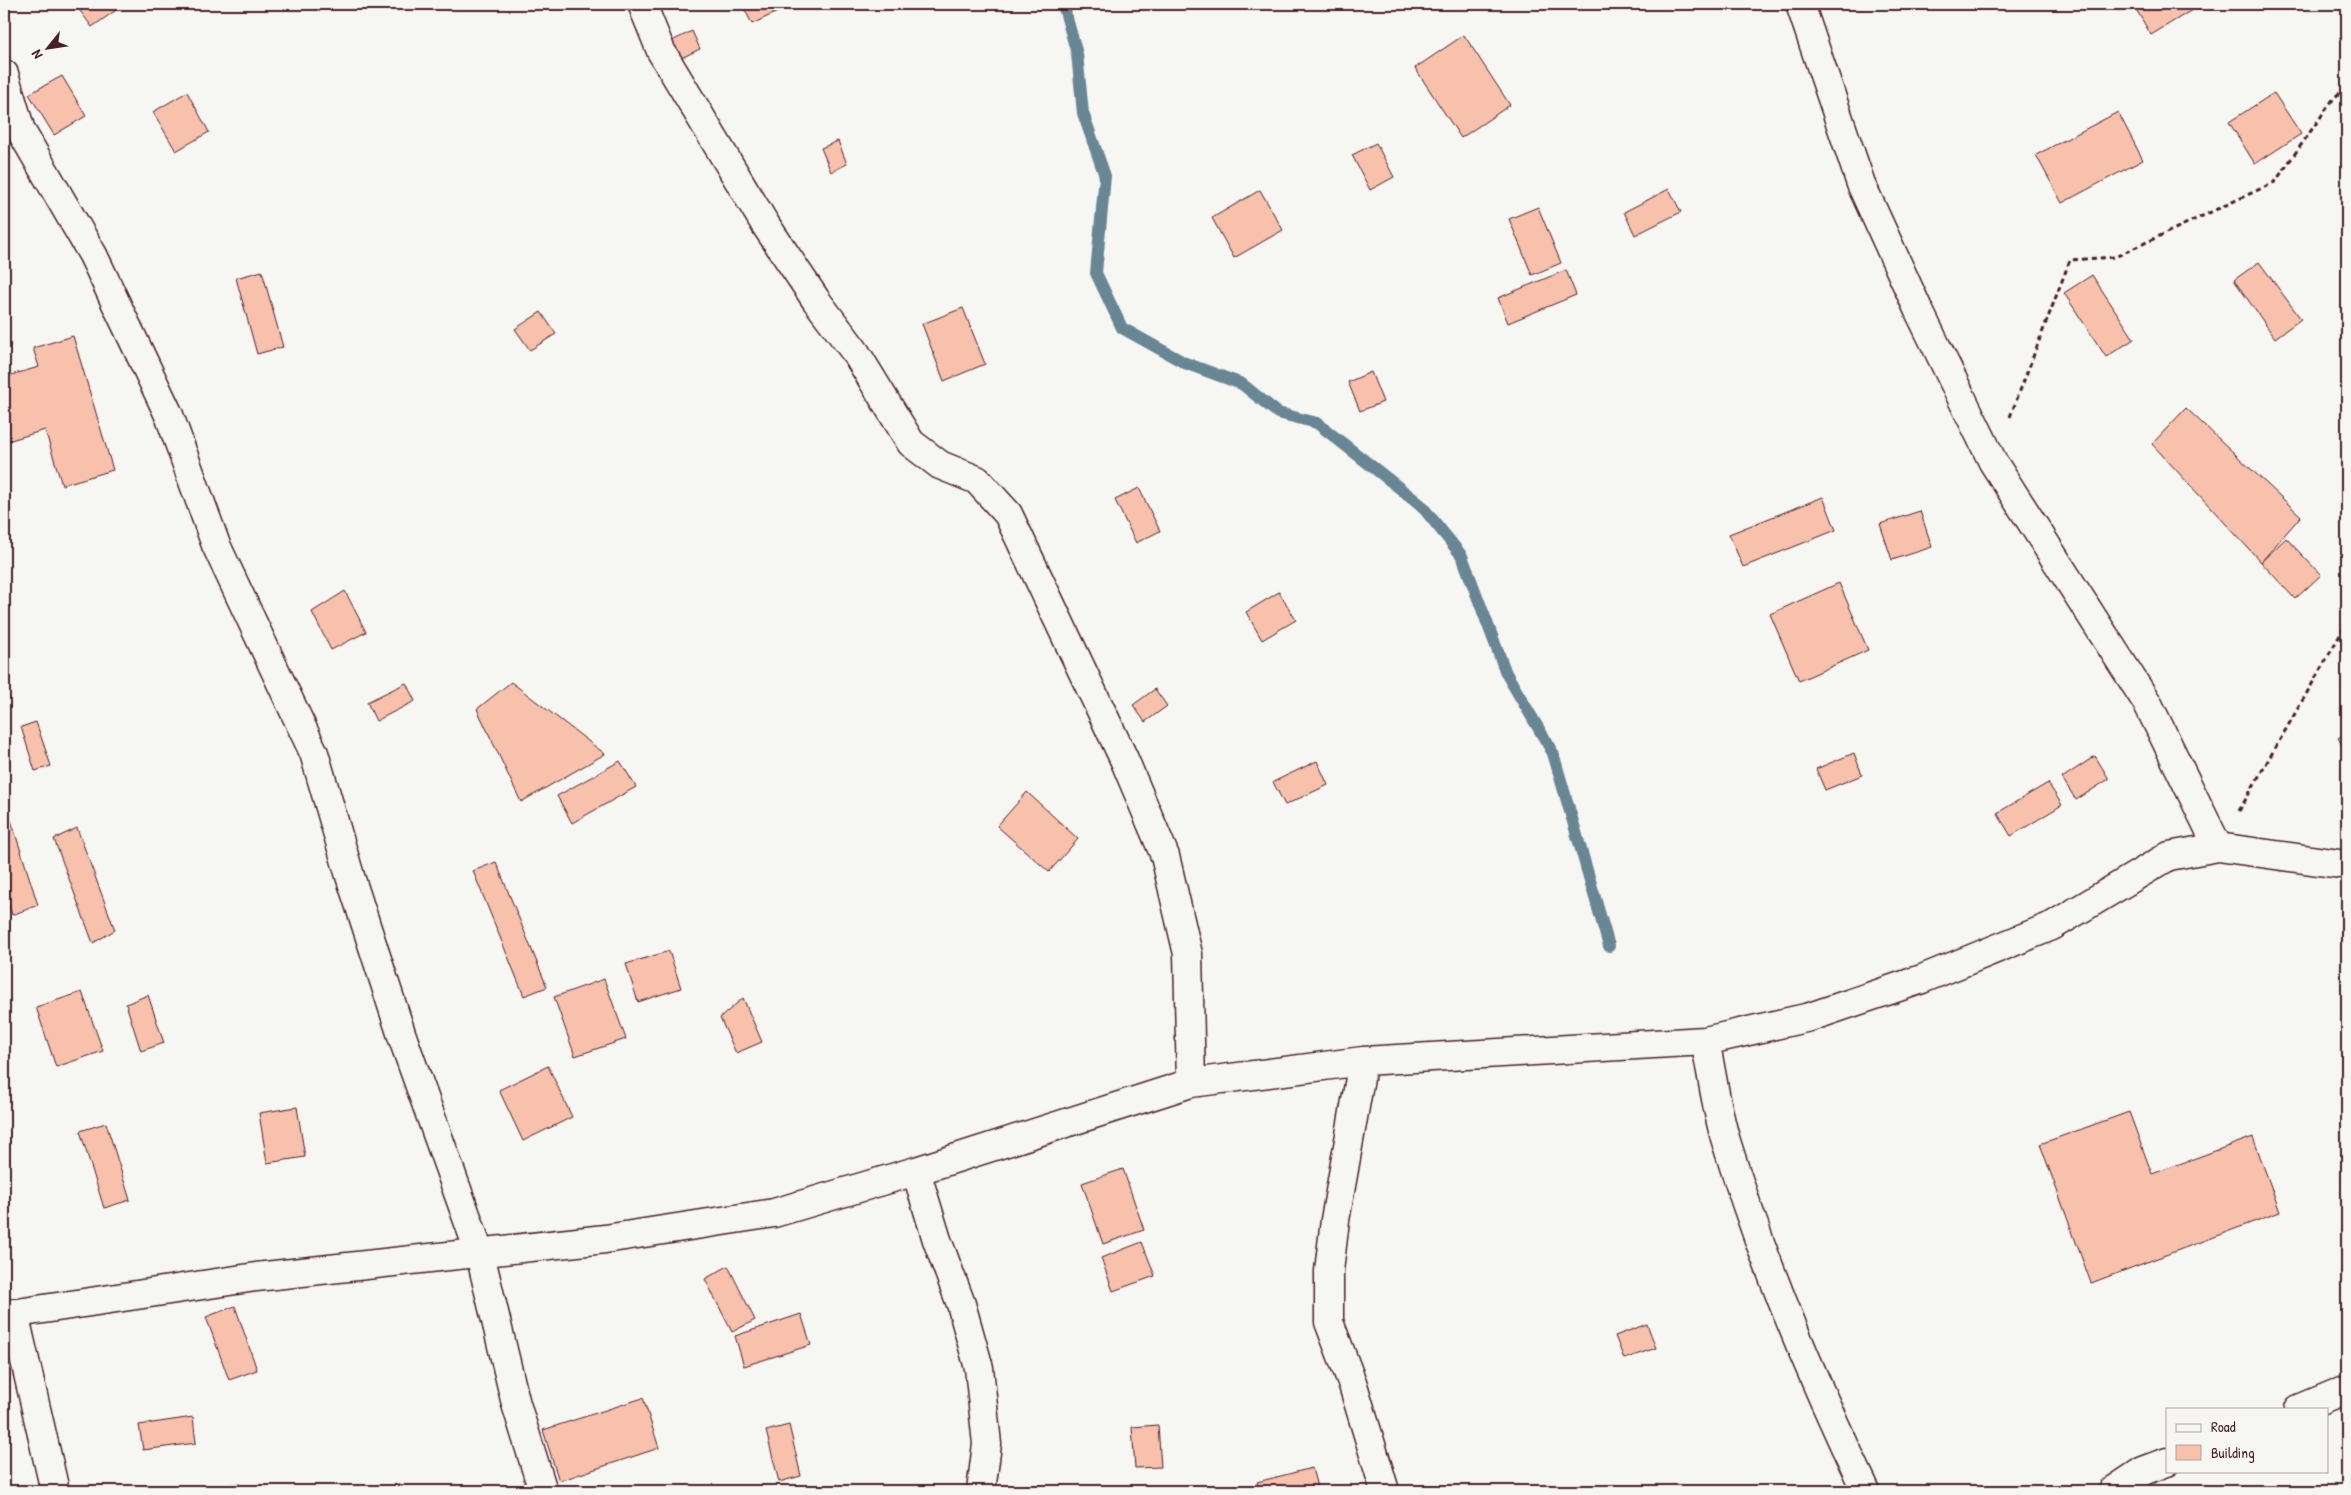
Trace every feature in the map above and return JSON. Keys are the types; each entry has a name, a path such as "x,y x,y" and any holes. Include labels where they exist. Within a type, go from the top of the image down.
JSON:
{"street":[{"path":"642,4 661,51 764,224 816,300 856,353 910,443 940,465 977,480 1008,514 1124,759 1165,856 1188,954 1190,1083"},
{"path":"1800,4 1861,184 1918,309 1993,462 2148,704 2218,847"},
{"path":"4,74 13,135 93,255 169,416 216,546 314,753 350,876 402,1036 480,1254 516,1404 543,1491"},
{"path":"55,1491 9,1314 256,1277 605,1239 774,1212 916,1171 1190,1083 1363,1061 1705,1041 1810,1017 1922,980 2052,926 2169,856 2218,847 2347,865"},
{"path":"1705,1041 1725,1136 1753,1222 1792,1327 1866,1491"},
{"path":"1363,1061 1335,1220 1329,1271 1329,1322 1355,1394 1385,1491"},
{"path":"916,1171 937,1240 961,1304 979,1368 987,1444 981,1491"},
{"path":"2301,1408 2347,1389"},
{"path":"2113,1491 2143,1471 2166,1462"}],"path":[{"path":"1993,462 2070,260 2115,257 2275,182 2334,98 2347,86"},
{"path":"2218,847 2347,624"}],"building":[{"path":"75,4 121,4 122,6 92,27"},
{"path":"742,4 792,4 792,5 752,24"},
{"path":"2133,4 2188,4 2192,10 2151,35"},
{"path":"692,31 700,49 677,60 668,43"},
{"path":"1464,35 1510,105 1461,138 1415,68"},
{"path":"62,76 86,116 54,135 29,94"},
{"path":"187,92 209,132 176,151 153,112"},
{"path":"2274,93 2301,134 2255,164 2229,122"},
{"path":"2118,112 2143,160 2062,203 2036,155"},
{"path":"838,141 847,164 831,172 821,148"},
{"path":"1376,143 1394,177 1370,190 1352,155"},
{"path":"1669,189 1681,212 1635,235 1624,212"},
{"path":"1260,190 1283,230 1234,258 1212,218"},
{"path":"1538,207 1561,263 1532,275 1509,219"},
{"path":"2259,262 2301,319 2275,338 2234,280"},
{"path":"1566,270 1576,295 1508,323 1498,298"},
{"path":"262,271 283,347 257,354 236,278"},
{"path":"2092,275 2134,339 2106,357 2064,293"},
{"path":"963,308 985,364 944,381 922,324"},
{"path":"541,312 556,334 530,350 515,329"},
{"path":"73,336 113,470 62,485 45,430 4,442 4,377 39,367 33,348"},
{"path":"1371,372 1383,402 1360,411 1348,382"},
{"path":"2186,408 2301,516 2261,562 2152,444"},
{"path":"1139,488 1160,531 1136,543 1115,500"},
{"path":"1823,497 1836,530 1743,567 1729,534"},
{"path":"1920,511 1932,547 1892,560 1880,524"},
{"path":"2286,538 2321,575 2295,599 2261,562"},
{"path":"1839,583 1868,650 1799,681 1770,614"},
{"path":"345,591 366,632 331,650 312,612"},
{"path":"1279,592 1296,620 1262,640 1246,612"},
{"path":"511,682 605,754 521,802 477,709"},
{"path":"406,683 415,701 376,721 367,702"},
{"path":"1155,689 1167,706 1145,722 1133,705"},
{"path":"36,722 51,766 35,771 21,727"},
{"path":"2347,732 2347,753 2338,738"},
{"path":"1854,753 1862,775 1825,790 1816,769"},
{"path":"2095,756 2109,779 2076,800 2062,778"},
{"path":"620,761 636,787 572,823 557,796"},
{"path":"1317,761 1328,785 1285,805 1273,782"},
{"path":"2048,783 2062,805 2011,836 1997,813"},
{"path":"1027,792 1078,839 1049,872 997,826"},
{"path":"10,817 38,905 12,915 4,889 4,820"},
{"path":"77,828 115,930 93,943 54,839"},
{"path":"496,862 547,987 524,996 473,871"},
{"path":"669,951 681,988 638,1002 626,964"},
{"path":"604,979 626,1039 575,1056 554,997"},
{"path":"82,992 103,1051 56,1067 36,1007"},
{"path":"148,995 164,1043 141,1051 126,1004"},
{"path":"743,998 762,1042 736,1053 720,1018"},
{"path":"548,1066 572,1117 523,1141 499,1090"},
{"path":"297,1107 305,1157 267,1163 259,1113"},
{"path":"2129,1112 2152,1174 2253,1137 2280,1212 2091,1283 2040,1144"},
{"path":"106,1123 130,1200 104,1208 80,1131"},
{"path":"1123,1169 1144,1230 1103,1244 1082,1183"},
{"path":"1142,1242 1155,1276 1113,1291 1101,1258"},
{"path":"728,1266 755,1320 732,1332 705,1279"},
{"path":"235,1306 257,1370 229,1380 206,1317"},
{"path":"801,1314 811,1345 744,1366 735,1336"},
{"path":"1647,1324 1656,1348 1624,1359 1615,1336"},
{"path":"643,1398 659,1448 559,1481 543,1430"},
{"path":"193,1417 196,1443 143,1450 139,1425"},
{"path":"789,1425 801,1476 779,1482 766,1431"},
{"path":"1158,1425 1161,1467 1135,1468 1132,1427"},
{"path":"1312,1468 1318,1491 1260,1491 1257,1482"},
{"path":"239,1484 239,1491 211,1491 211,1485"}],"waterway":[{"path":"1063,4 1077,54 1083,113 1105,176 1096,273 1122,328 1185,363 1242,384 1278,413 1317,423 1421,505 1462,556 1506,673 1553,753 1609,946"}]}
